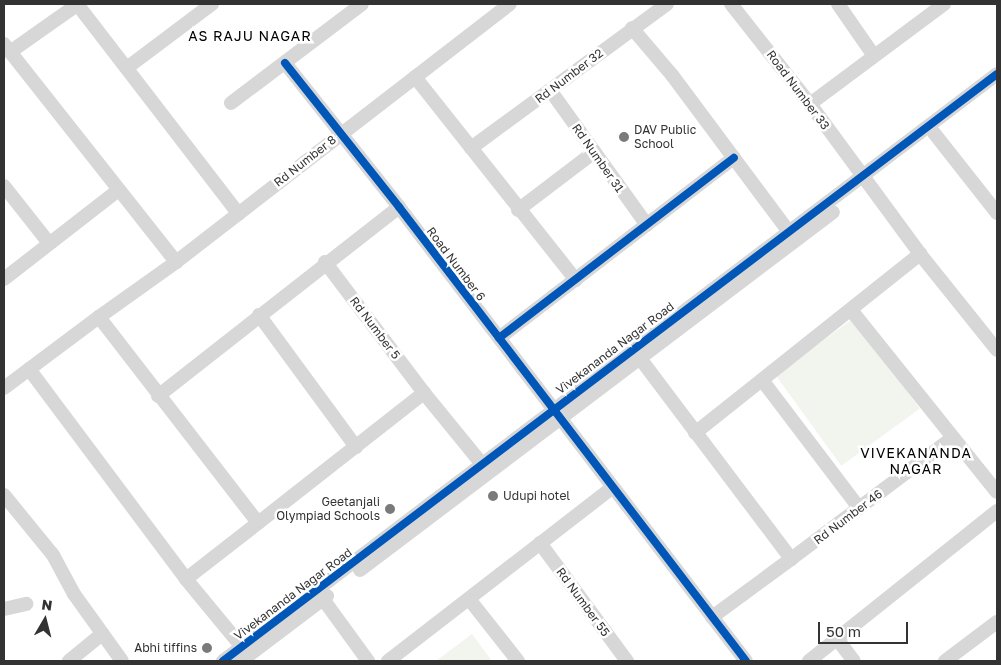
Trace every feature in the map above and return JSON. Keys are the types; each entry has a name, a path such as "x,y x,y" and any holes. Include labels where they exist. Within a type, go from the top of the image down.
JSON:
{"street":[{"path":"176,262 117,191 7,48 78,4 239,214"},
{"path":"128,67 212,4"},
{"path":"231,103 362,4"},
{"name":"Rd Number 8","path":"4,388 176,262 339,134 510,4"},
{"name":"Rd Number 32","path":"471,148 667,4"},
{"name":"Road Number 33","path":"731,4 810,104 920,254 997,350"},
{"path":"838,4 874,56"},
{"path":"810,104 944,4"},
{"path":"632,28 734,158 789,232"},
{"name":"Road Number 6","path":"285,63 339,134 399,207 746,661"},
{"name":"Vivekananda Nagar Road","path":"223,661 246,656 323,599 789,232 866,182 997,74"},
{"path":"415,77 518,210 576,280"},
{"name":"Vivekananda Nagar Road","path":"246,656 482,464 639,357 866,182 997,84"},
{"name":"Rd Number 31","path":"550,90 647,225"},
{"path":"934,133 997,213"},
{"path":"518,210 594,152"},
{"path":"499,338 734,158"},
{"path":"4,186 49,243"},
{"path":"4,278 117,191"},
{"path":"158,396 325,262 399,207"},
{"path":"695,432 920,254"},
{"name":"Rd Number 5","path":"325,262 424,393 482,464"},
{"path":"851,310 997,492"},
{"path":"259,314 356,447"},
{"path":"99,317 158,396 258,523"},
{"path":"639,357 791,559"},
{"path":"29,370 186,580 246,656"},
{"path":"762,380 859,508"},
{"path":"186,580 424,393"},
{"name":"Rd Number 46","path":"712,617 952,438"},
{"path":"388,661 612,488"},
{"path":"4,495 53,555 74,594 122,661"},
{"path":"809,661 838,640 997,511"},
{"name":"Rd Number 55","path":"540,543 627,661"},
{"path":"323,599 368,661"},
{"path":"469,599 518,661"},
{"path":"4,609 26,604"},
{"path":"946,661 997,622"},
{"path":"68,661 102,634"},
{"path":"838,640 854,661"}],"shaded area":[{"path":"854,318 920,409 841,466 776,375"},
{"path":"472,634 492,661 436,661"}],"cycle path":[{"path":"285,63 399,207 746,661"},
{"path":"223,661 997,74"},
{"path":"499,338 734,158"}],"place":[{"name":"DAV Public School","path":"624,137"},
{"name":"Udupi hotel","path":"493,496"},
{"name":"Geetanjali Olympiad Schools","path":"390,509"},
{"name":"Abhi tiffins","path":"207,648"}],"district":[{"name":"AS RAJU NAGAR","path":"250,36"},
{"name":"VIVEKANANDA NAGAR","path":"916,462"}]}
